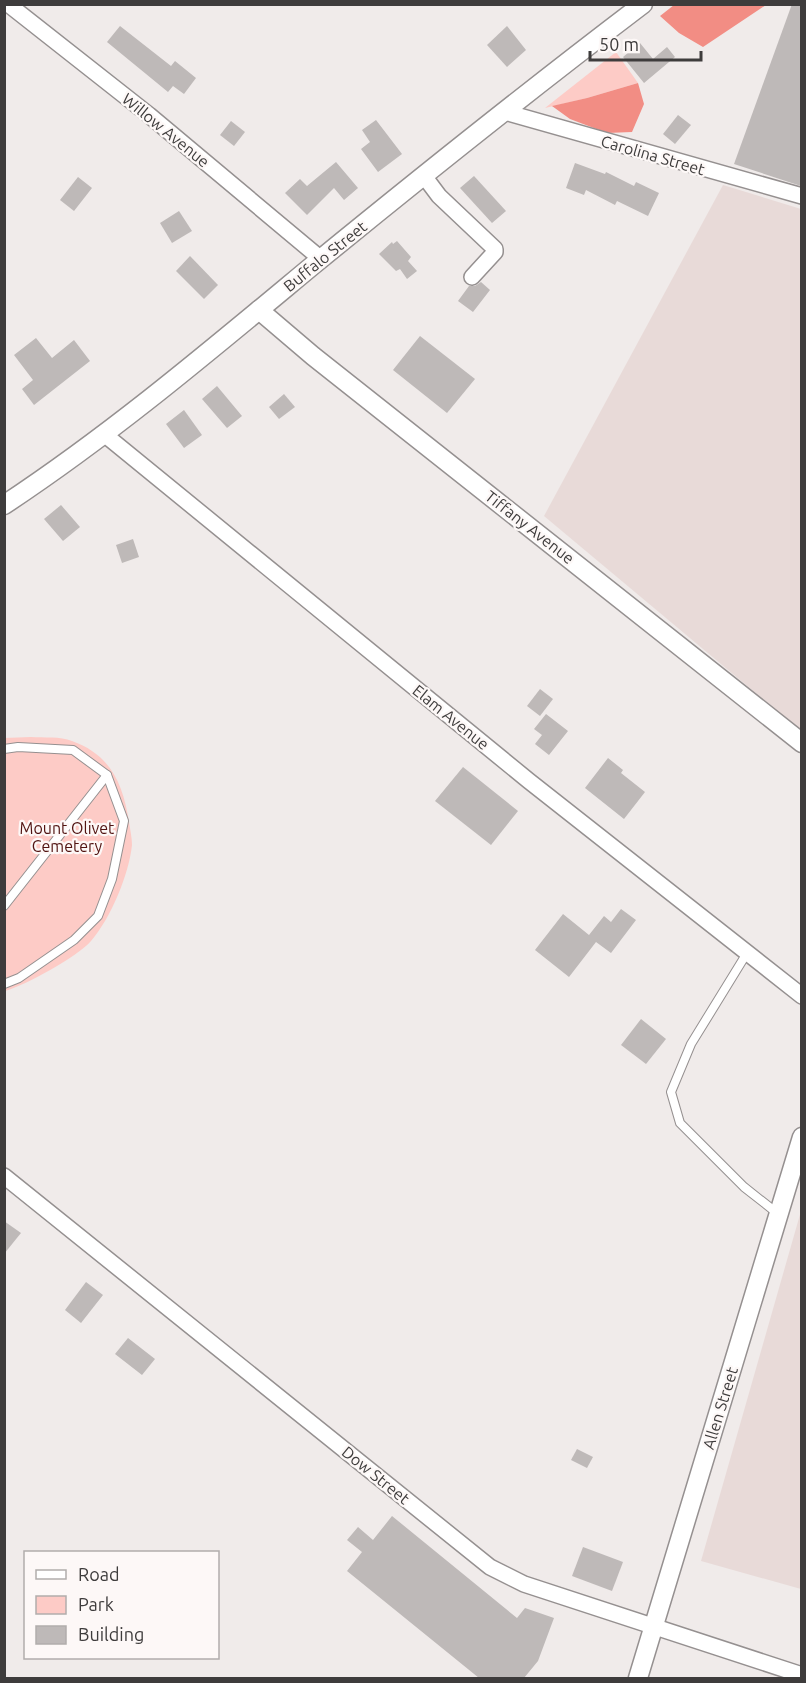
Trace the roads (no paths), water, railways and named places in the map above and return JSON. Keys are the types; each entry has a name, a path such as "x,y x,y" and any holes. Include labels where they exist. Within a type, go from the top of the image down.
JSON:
{"street":[{"name":"Willow Avenue","path":"8,4 149,115 321,259"},
{"name":"Buffalo Street","path":"4,505 161,392 424,176 644,4"},
{"name":"Carolina Street","path":"505,112 801,196"},
{"path":"424,176 439,196 495,249 495,252 472,278"},
{"name":"Tiffany Avenue","path":"259,310 322,363 801,743"},
{"name":"Elam Avenue","path":"104,434 530,781 801,996"},
{"name":"Allen Street","path":"638,1678 801,1137"},
{"name":"Dow Street","path":"4,1176 490,1567 524,1584 801,1675"}],"lane":[{"path":"4,748 73,750 107,775 124,821 112,879 98,916 74,940 19,978 4,984"},
{"path":"4,906 107,775"},
{"path":"747,953 691,1044 671,1092 680,1123 744,1187 778,1214"}],"park label":[{"name":"Mount Olivet Cemetery","path":"67,837"}]}
